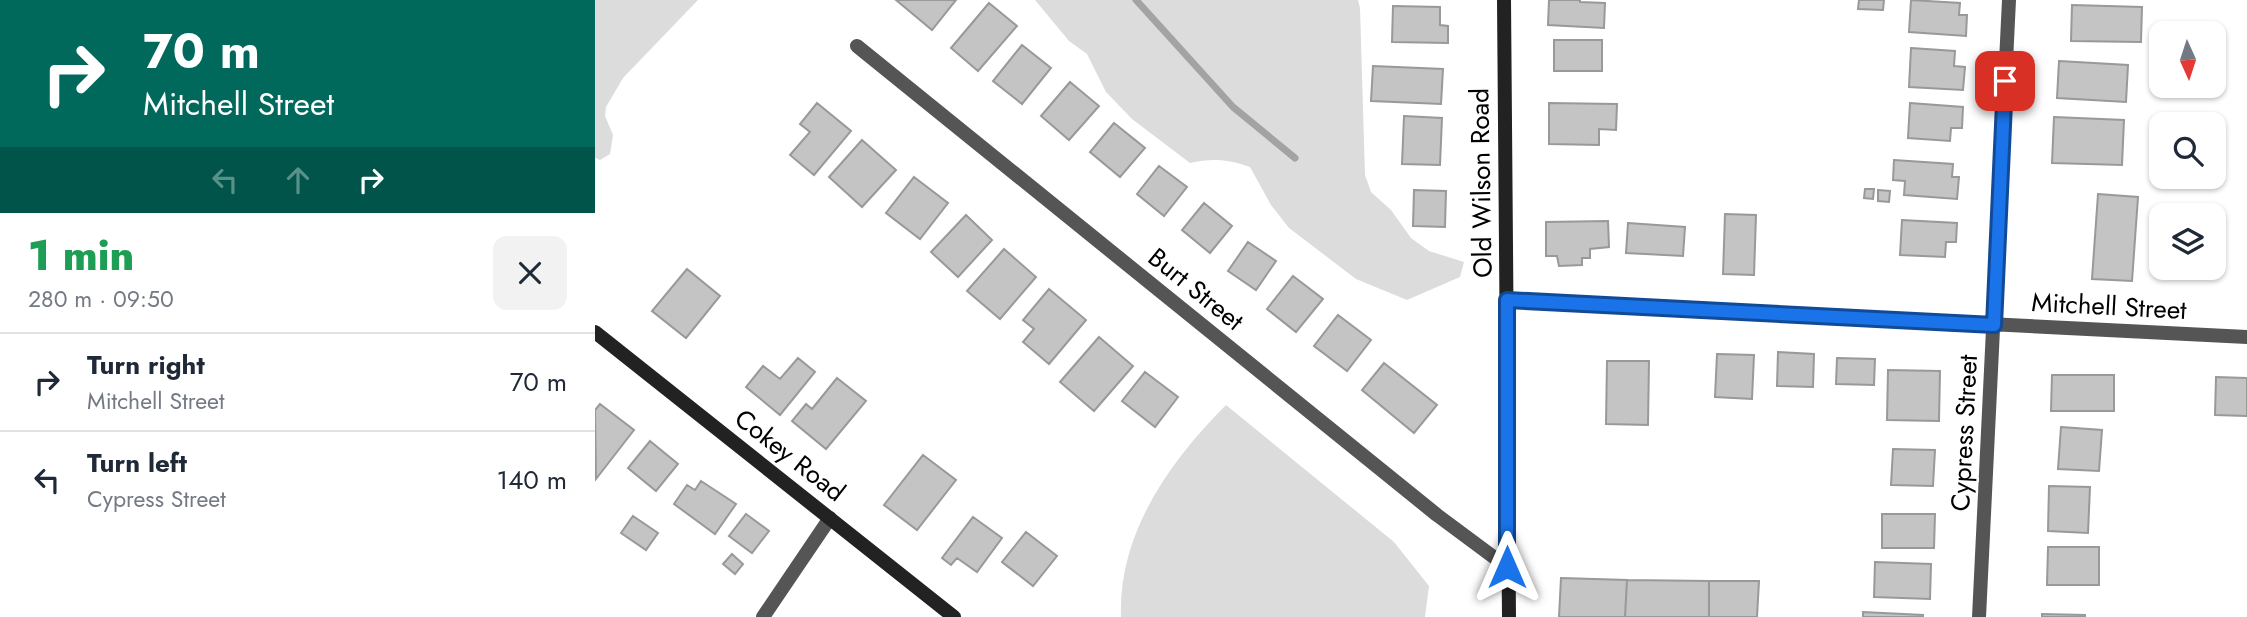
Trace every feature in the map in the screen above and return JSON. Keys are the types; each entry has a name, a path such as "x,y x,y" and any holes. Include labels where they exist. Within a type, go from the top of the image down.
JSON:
{"street":[{"name":"Old Wilson Road","path":"1504,0 1509,617"},
{"name":"Cypress Street","path":"1979,617 2009,0"},
{"name":"Burt Street","path":"857,46 1437,514 1507,567"},
{"name":"Mitchell Street","path":"1507,300 2247,337"},
{"name":"Cokey Road","path":"595,332 954,617"},
{"path":"763,617 830,518"}],"shaded area":[{"path":"595,0 698,0 623,78 606,107 605,116 613,135 610,154 600,160 595,158"},
{"path":"1035,0 1358,0 1365,175 1371,192 1391,210 1411,238 1429,251 1464,262 1460,277 1407,300 1356,279 1289,228 1271,205 1250,167 1220,160 1190,163 1132,119 1106,92 1087,54 1069,41"},
{"path":"1226,405 1394,542 1429,586 1425,617 1121,617 1122,586 1128,557 1151,501 1185,450"}],"building":[{"path":"896,0 956,0 932,30"},
{"path":"1549,0 1605,3 1604,28 1548,25"},
{"path":"1859,0 1884,0 1883,10 1858,9"},
{"path":"1911,0 1960,3 1959,15 1967,15 1966,36 1909,32"},
{"path":"989,3 1017,26 978,71 951,48"},
{"path":"2072,5 2142,7 2141,42 2071,41"},
{"path":"1393,6 1440,7 1440,25 1448,26 1448,43 1392,42"},
{"path":"1554,40 1602,40 1602,71 1554,71"},
{"path":"1022,45 1051,68 1022,104 993,81"},
{"path":"1911,48 1955,51 1954,66 1965,67 1963,90 1909,87"},
{"path":"2059,61 2128,65 2126,102 2057,98"},
{"path":"1373,66 1443,69 1441,104 1371,101"},
{"path":"1070,82 1099,106 1069,140 1041,116"},
{"path":"817,103 851,131 814,175 790,155 810,132 800,124"},
{"path":"1549,103 1617,104 1616,130 1599,129 1599,145 1549,144"},
{"path":"1910,103 1963,107 1962,128 1951,128 1950,141 1908,138"},
{"path":"1404,116 1442,118 1440,165 1402,164"},
{"path":"2054,117 2124,120 2122,165 2052,163"},
{"path":"1114,123 1145,148 1120,177 1090,152"},
{"path":"862,140 896,170 862,207 829,177"},
{"path":"1894,160 1953,164 1952,177 1959,177 1957,199 1904,195 1905,181 1893,180"},
{"path":"1159,166 1187,187 1164,216 1137,194"},
{"path":"914,177 948,203 920,239 886,213"},
{"path":"1865,189 1874,189 1873,199 1864,198"},
{"path":"1414,190 1446,191 1445,227 1413,226"},
{"path":"1878,190 1890,191 1889,202 1878,201"},
{"path":"2098,194 2138,197 2132,281 2092,279"},
{"path":"1204,203 1232,226 1210,253 1182,230"},
{"path":"1725,214 1756,215 1754,275 1723,274"},
{"path":"966,215 992,240 958,277 931,252"},
{"path":"1902,220 1957,223 1956,242 1946,242 1945,257 1900,255"},
{"path":"1608,221 1609,247 1590,249 1590,258 1582,258 1582,265 1559,266 1557,256 1546,256 1546,222"},
{"path":"1628,223 1685,227 1683,256 1626,253"},
{"path":"1248,242 1276,261 1256,290 1228,271"},
{"path":"1004,249 1036,277 1000,319 967,291"},
{"path":"687,269 720,296 686,338 652,311"},
{"path":"1293,276 1323,299 1296,332 1267,309"},
{"path":"1049,289 1086,320 1049,364 1023,342 1034,329 1023,320"},
{"path":"1338,315 1371,340 1347,371 1314,346"},
{"path":"1099,337 1133,366 1094,411 1060,382"},
{"path":"1778,352 1814,354 1813,387 1777,386"},
{"path":"1717,354 1754,355 1752,399 1715,397"},
{"path":"798,358 815,372 780,415 746,387 763,366 780,379"},
{"path":"1837,358 1875,359 1874,385 1836,384"},
{"path":"1607,361 1649,361 1648,425 1606,424"},
{"path":"1384,363 1437,405 1414,433 1362,390"},
{"path":"1888,370 1940,371 1939,421 1887,420"},
{"path":"1145,372 1178,397 1155,427 1122,401"},
{"path":"2052,375 2114,375 2114,411 2051,411"},
{"path":"2216,377 2247,378 2247,416 2215,415"},
{"path":"837,378 866,401 826,449 792,421 806,404 812,409"},
{"path":"600,404 634,430 596,479 595,410"},
{"path":"2061,427 2102,430 2099,471 2058,469"},
{"path":"650,441 678,464 656,491 628,468"},
{"path":"1893,449 1935,450 1933,486 1891,485"},
{"path":"923,455 956,480 917,530 884,505"},
{"path":"701,481 736,504 715,534 674,504 687,485 695,490"},
{"path":"2049,486 2090,487 2088,533 2048,531"},
{"path":"746,514 769,531 752,553 729,536"},
{"path":"1882,514 1935,514 1934,548 1882,548"},
{"path":"633,516 658,533 646,550 621,533"},
{"path":"973,517 1002,538 977,572 957,558 951,565 942,558"},
{"path":"1026,532 1057,556 1033,586 1002,562"},
{"path":"2048,547 2099,547 2099,585 2047,585"},
{"path":"732,554 743,564 735,574 723,564"},
{"path":"1875,562 1931,564 1930,599 1874,597"},
{"path":"1561,578 1627,580 1625,617 1559,617"},
{"path":"1627,580 1709,581 1709,617 1625,617"},
{"path":"1709,581 1759,581 1757,617 1709,617"},
{"path":"1863,612 1923,615 1923,617 1863,617"},
{"path":"2042,614 2085,615 2085,617 2042,617"}],"waterway":[{"path":"1136,0 1233,107 1295,158"}],"route":[{"path":"1507,567 1507,300 1994,325 2005,81"}]}
